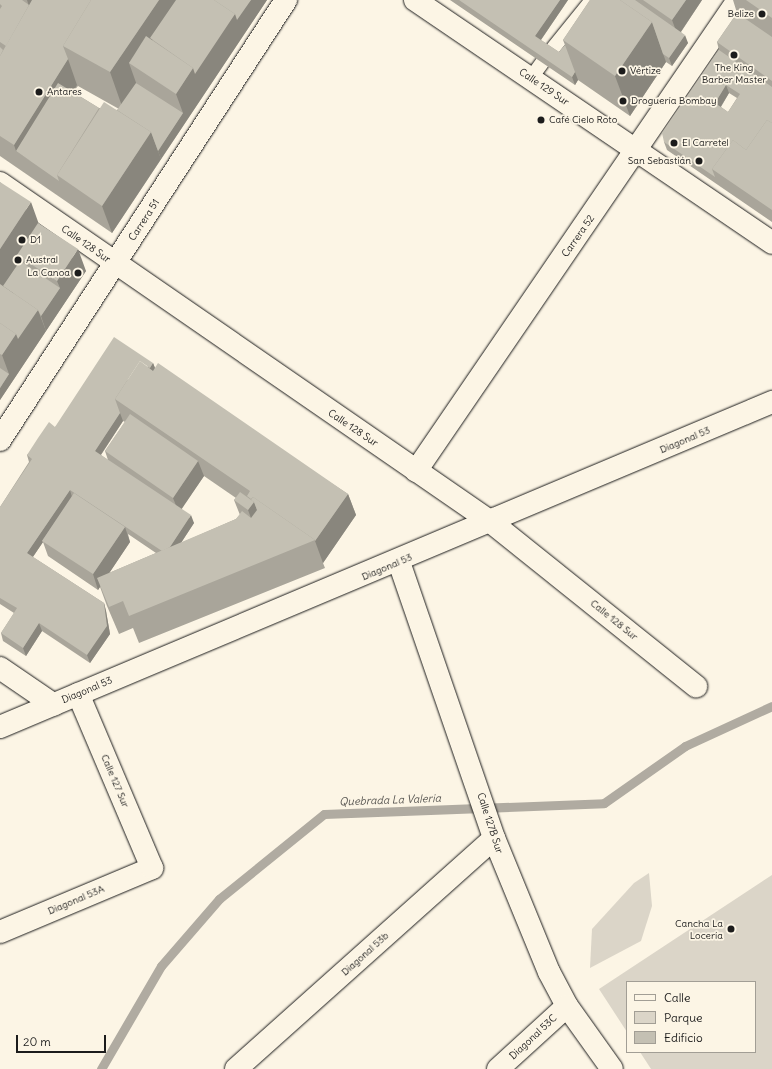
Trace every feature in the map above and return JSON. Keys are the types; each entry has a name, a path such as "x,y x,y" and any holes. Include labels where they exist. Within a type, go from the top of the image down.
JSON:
{"street":[{"name":"Carrera 51","path":"0,440 116,264 286,0"},
{"name":"Calle 129 Sur","path":"415,0 541,64 636,150 772,243"},
{"name":"Carrera 52","path":"416,471 738,0"},
{"name":"Calle 128 Sur","path":"0,183 491,522 696,686"},
{"name":"Diagonal 53","path":"0,727 399,562 772,402"},
{"name":"Calle 127B Sur","path":"399,562 480,790 493,834 567,1006 612,1069"},
{"path":"0,668 54,705"},
{"name":"Calle 127 Sur","path":"78,694 152,868"},
{"name":"Diagonal 53b","path":"236,1069 493,834"},
{"name":"Diagonal 53A","path":"0,932 152,868"},
{"name":"Diagonal 53C","path":"498,1069 567,1006"}],"lane":[{"path":"541,64 592,0"}],"green space":[{"path":"649,873 652,906 641,941 590,968 592,929 634,883"},
{"name":"Cancha La Locería","path":"772,875 772,1069 651,1069 641,1053 756,1053 756,981 626,981 626,1030 599,989"}],"building":[{"path":"0,0 22,0 29,5 6,46 0,42 0,9 2,6 0,4"},
{"path":"32,0 91,0 63,46 68,59 14,145 0,136 0,56"},
{"path":"91,0 159,0 110,72 63,46"},
{"path":"176,0 214,0 235,14 195,74 193,68 150,38"},
{"path":"214,0 251,0 237,20 235,14"},
{"path":"459,0 560,0 535,36 559,52 565,45 575,72 572,77"},
{"path":"590,0 620,0 652,22 615,76 563,40"},
{"path":"620,0 635,0 685,35 669,58 663,54 652,22"},
{"path":"643,0 686,0 672,20"},
{"path":"746,0 772,0 772,18"},
{"path":"737,13 772,37 772,81 717,42"},
{"path":"146,36 193,68 176,94 129,63"},
{"path":"0,47 3,50 0,56"},
{"path":"719,50 772,87 772,123 767,120 746,150 733,140 712,169 715,177 664,142 662,133","holes":["726,85 740,94 728,112 715,103"]},
{"path":"58,83 99,108 57,175 59,181 16,151"},
{"path":"136,83 183,113 158,151 151,132 117,110"},
{"path":"104,102 151,132 102,206 57,175"},
{"path":"767,120 772,123 772,210 712,169 733,140 746,150"},
{"path":"0,182 31,202 0,249"},
{"path":"38,223 78,249 57,281 17,255"},
{"path":"20,261 60,288 41,316 38,310 3,286"},
{"path":"0,284 38,310 18,339 16,334 0,323"},
{"path":"0,323 16,334 2,355 0,354"},
{"path":"114,337 153,363 150,368 140,361 115,399 120,413 95,451 191,515 170,547 162,551 70,490 27,553 104,603 107,626 87,655 39,623 23,648 1,633 17,608 0,598 0,507 32,459 27,455 38,438 49,422 55,427"},
{"path":"140,361 153,371 158,363 348,494 315,541 253,497 251,499 247,496 250,491 115,399"},
{"path":"0,368 9,374 0,388"},
{"path":"130,414 198,461 173,498 105,451"},
{"path":"240,492 254,502 248,510 234,500"},
{"path":"74,493 125,527 93,574 42,541"},
{"path":"253,497 315,540 129,616 123,601 109,607 97,578 236,519 242,511 251,518 257,510 254,502 251,500"}],"waterway":[{"name":"Quebrada La Valeria","path":"101,1069 161,966 219,899 324,814 604,803 685,746 772,706"}],"place":[{"name":"Belize","path":"762,14"},
{"name":"The King Barber Master","path":"734,55"},
{"name":"Vértize","path":"622,71"},
{"name":"Antares","path":"39,92"},
{"name":"Droguería Bombay","path":"623,101"},
{"name":"Café Cielo Roto","path":"541,120"},
{"name":"El Carretel","path":"674,143"},
{"name":"San Sebastián","path":"699,161"},
{"name":"D1","path":"22,240"},
{"name":"Austral","path":"18,260"},
{"name":"La Canoa","path":"78,273"},
{"name":"Cancha La Locería","path":"731,929"}]}
